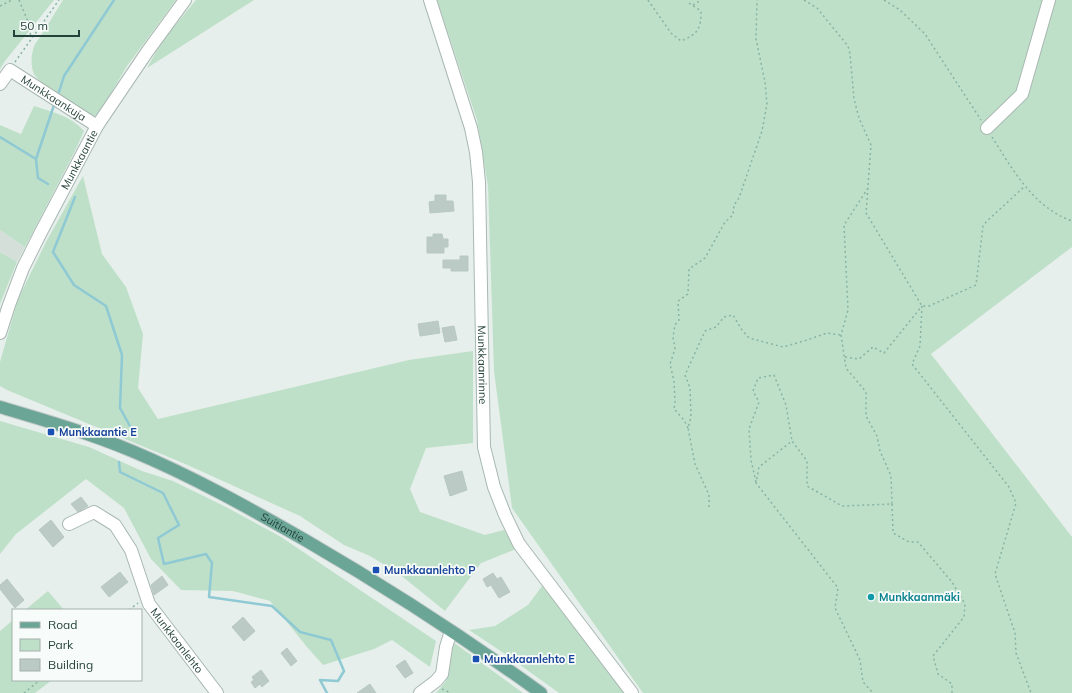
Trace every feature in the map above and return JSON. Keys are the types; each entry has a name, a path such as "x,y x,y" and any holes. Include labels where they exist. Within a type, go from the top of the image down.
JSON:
{"main road":[{"name":"Suitiantie","path":"0,407 52,422 124,448 169,467 212,488 354,569 494,659 541,693"}],"street":[{"name":"Munkkaantie","path":"0,333 23,268 97,126 151,46 185,0"},
{"name":"Munkkaanrinne","path":"430,0 471,128 476,152 479,182 484,447 494,487 519,544 632,693"},
{"path":"986,128 1022,94 1048,0"},
{"name":"Munkkaankuja","path":"10,70 97,126"},
{"path":"0,84 10,70"},
{"name":"Munkkaanlehto","path":"68,524 94,512 115,525 131,550 149,604 217,693"},
{"path":"420,693 436,681 442,674 446,647 451,631"}],"path":[{"path":"0,6 12,0"},
{"path":"19,0 26,17 31,39"},
{"path":"10,70 59,0"},
{"path":"648,0 671,34 681,42 693,36 701,24 701,11 689,3 689,0"},
{"path":"693,5 701,0"},
{"path":"709,507 709,495 695,464 688,428 684,420 674,410 674,381 670,364 675,348 673,337 675,325 679,320 678,301 688,294 689,269 705,258 725,222 733,215 734,205 739,198 762,131 767,104 765,82 756,39 757,0"},
{"path":"804,0 816,8 848,46 854,99 859,118 871,145 866,213 922,306 920,346 912,364 1009,487 1016,503 995,574 1015,633 1016,653 1031,693"},
{"path":"884,0 900,10 925,34 1019,179 1043,205 1072,221"},
{"path":"922,306 929,306 976,285 983,226 986,221 1025,186"},
{"path":"868,188 844,225 848,310 841,336 844,357 846,368 866,392 866,416 877,436 880,451 891,476 893,533 909,542 918,542 952,582 965,604 964,617 932,656 938,674 952,684 952,693"},
{"path":"844,357 859,359 873,347 884,353 922,306"},
{"path":"688,428 691,417 690,388 685,375 705,331 716,328 724,317 733,315 749,338 783,347 827,333 841,336"},
{"path":"873,693 863,682 860,660 835,608 838,588 756,483 751,460 749,429 759,402 753,391 758,378 774,375 786,405 792,441 807,461 807,486 842,506 892,504"},
{"path":"756,483 760,466 792,441"},
{"path":"24,693 39,681"}],"shaded area":[{"path":"0,230 25,247 17,262 0,252"}],"green space":[{"path":"0,0 54,0 0,69"},
{"path":"63,0 176,0 127,66 97,115 93,116 87,113 61,97 38,79 33,71 32,53 34,46"},
{"path":"196,0 254,0 147,68 163,40"},
{"path":"437,0 1072,0 1072,247 931,354 1072,537 1072,693 643,693 512,508 494,371 488,186 477,120"},
{"path":"34,106 67,118 84,131 25,247 0,230 0,125 21,134"},
{"path":"83,176 102,254 126,287 143,334 138,388 158,419 409,360 473,351 473,443 426,448 410,489 420,512 485,535 504,530 516,549 481,563 445,611 398,573 370,556 344,545 300,516 183,463 0,386 0,362 18,299 46,242"},
{"path":"0,252 17,262 0,304"},
{"path":"0,421 89,447 142,471 173,481 226,507 281,537 436,641 430,667 392,640 374,649 323,665 270,601 233,591 181,590 151,559 124,508 86,479 16,534 0,554"},
{"path":"542,586 626,693 559,693 469,630 495,626 528,605"},
{"path":"48,591 63,609 26,609"},
{"path":"12,621 12,681 51,681 35,693 0,693 0,631"},
{"path":"453,642 523,693 436,693 446,681"}],"building":[{"path":"435,195 446,195 446,201 453,201 454,211 430,213 429,202 435,201"},
{"path":"433,234 442,234 443,239 448,239 448,247 444,247 444,253 427,253 427,237 433,237"},
{"path":"460,256 468,256 468,271 451,271 451,268 443,268 443,260 460,260"},
{"path":"438,321 440,333 420,336 418,324"},
{"path":"454,326 457,340 445,342 442,328"},
{"path":"462,471 467,490 450,496 444,476"},
{"path":"81,497 88,506 78,512 71,504"},
{"path":"51,520 64,537 53,547 39,530"},
{"path":"120,572 128,582 109,597 101,587"},
{"path":"493,573 497,579 501,577 510,592 499,598 491,585 487,587 483,579"},
{"path":"162,576 168,585 154,595 151,585"},
{"path":"7,579 24,600 15,608 0,589 0,585"},
{"path":"243,617 255,631 244,641 232,627"},
{"path":"287,648 297,661 291,666 281,653"},
{"path":"405,660 413,673 405,678 396,666"},
{"path":"261,670 269,681 262,687 260,684 255,688 251,682 254,680 252,677"},
{"path":"370,684 376,693 357,693"}],"waterway":[{"path":"59,92 64,76 114,0"},
{"path":"48,184 38,178 36,159 54,105"},
{"path":"0,137 36,159"},
{"path":"75,197 53,252 74,285 106,306 122,355 120,408 131,428"},
{"path":"119,462 120,472 163,493 179,525 158,538 164,564 206,554 212,563 209,597 272,606 300,632 331,640 344,671 338,681 320,680 327,693"}],"place":[{"name":"Munkkaantie E","path":"51,432"},
{"name":"Munkkaanlehto P","path":"376,570"},
{"name":"Munkkaanmäki","path":"871,597"},
{"name":"Munkkaanlehto E","path":"476,659"}]}
